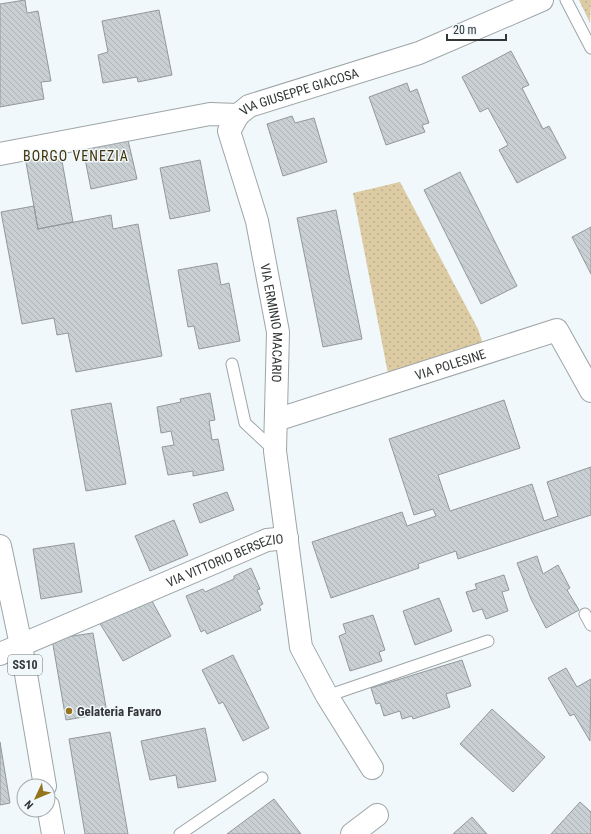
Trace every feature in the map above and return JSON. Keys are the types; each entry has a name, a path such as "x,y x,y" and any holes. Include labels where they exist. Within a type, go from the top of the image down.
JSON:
{"street":[{"name":"VIA GIUSEPPE GIACOSA","path":"0,154 210,114 238,115 249,106 419,53 542,0"},
{"name":"VIA ERMINIO MACARIO","path":"238,115 229,131 257,221 278,332 275,451 287,538"},
{"name":"VIA POLESINE","path":"276,420 557,330 591,391"},
{"name":"VIA VITTORIO BERSEZIO","path":"0,654 267,540 287,538 301,647 326,696 372,768"},
{"name":"SS10","path":"0,546 21,645 44,778"},
{"path":"352,834 377,815"},
{"path":"50,818 53,834"}],"lane":[{"path":"566,0 591,48"},
{"path":"232,364 245,423 275,451"},
{"path":"585,614 591,625"},
{"path":"326,696 488,641"},
{"path":"180,834 262,778"}],"shaded area":[{"path":"579,0 591,0 590,23"},
{"path":"400,182 478,329 486,353 390,384 353,193"}],"building":[{"path":"25,0 27,13 38,11 51,81 41,82 44,99 0,107 0,4"},
{"path":"159,10 172,75 138,82 137,77 103,83 98,55 108,52 102,21"},
{"path":"511,51 529,85 522,88 543,129 549,126 566,158 517,183 499,150 508,145 488,108 480,112 462,77"},
{"path":"407,83 410,92 417,89 429,123 422,125 425,132 386,145 369,97"},
{"path":"292,116 295,123 314,118 327,162 283,176 267,124"},
{"path":"128,140 137,179 91,189 83,149"},
{"path":"60,150 73,222 38,229 25,157"},
{"path":"200,160 210,211 170,219 160,168"},
{"path":"460,172 517,286 481,304 424,190"},
{"path":"34,206 38,229 111,215 113,229 138,224 162,356 76,372 68,333 57,335 54,318 22,324 1,212"},
{"path":"336,210 362,339 323,347 297,218"},
{"path":"591,227 591,274 572,237"},
{"path":"217,263 221,285 229,283 240,341 199,349 194,326 188,327 178,270"},
{"path":"210,393 215,420 209,421 212,440 218,439 224,470 193,476 193,471 168,475 162,447 174,445 171,431 161,433 157,407 181,402 180,399"},
{"path":"504,400 520,448 438,475 450,511 532,484 544,521 558,516 547,482 591,467 591,515 458,559 456,551 418,564 419,568 331,598 312,542 402,512 407,526 436,516 433,509 414,515 389,439"},
{"path":"111,403 126,484 86,491 71,410"},
{"path":"227,492 234,510 200,523 193,504"},
{"path":"174,520 188,555 150,571 135,536"},
{"path":"74,543 82,592 41,599 33,549"},
{"path":"537,556 543,574 558,565 570,588 567,590 579,610 546,628 531,599 517,563"},
{"path":"251,568 260,589 257,590 263,604 259,606 261,610 207,634 205,630 201,632 186,596 203,589 205,592 234,579 234,576"},
{"path":"504,575 509,590 502,592 508,611 486,619 482,609 473,612 466,592 477,589 475,584"},
{"path":"439,598 452,631 415,645 403,611"},
{"path":"152,601 171,636 123,661 99,622"},
{"path":"373,615 385,650 379,652 382,661 350,671 339,636 346,633 343,624"},
{"path":"93,633 107,713 66,720 52,639"},
{"path":"233,655 269,728 243,741 223,702 219,704 202,670"},
{"path":"462,660 471,686 446,694 450,707 413,719 412,716 402,719 400,711 384,716 380,703 376,704 371,688"},
{"path":"566,668 577,687 591,679 590,741 574,714 570,716 548,678"},
{"path":"492,709 545,757 513,792 460,744"},
{"path":"205,728 216,781 178,788 176,775 150,780 141,741"},
{"path":"110,732 128,834 85,834 69,739"},
{"path":"0,742 10,803 0,805"},
{"path":"274,799 301,834 227,834"},
{"path":"580,802 591,812 591,834 551,834"},
{"path":"472,817 487,834 453,834"}],"place":[{"name":"Gelateria Favaro","path":"69,711"}],"district":[{"name":"BORGO VENEZIA","path":"76,156"}]}
